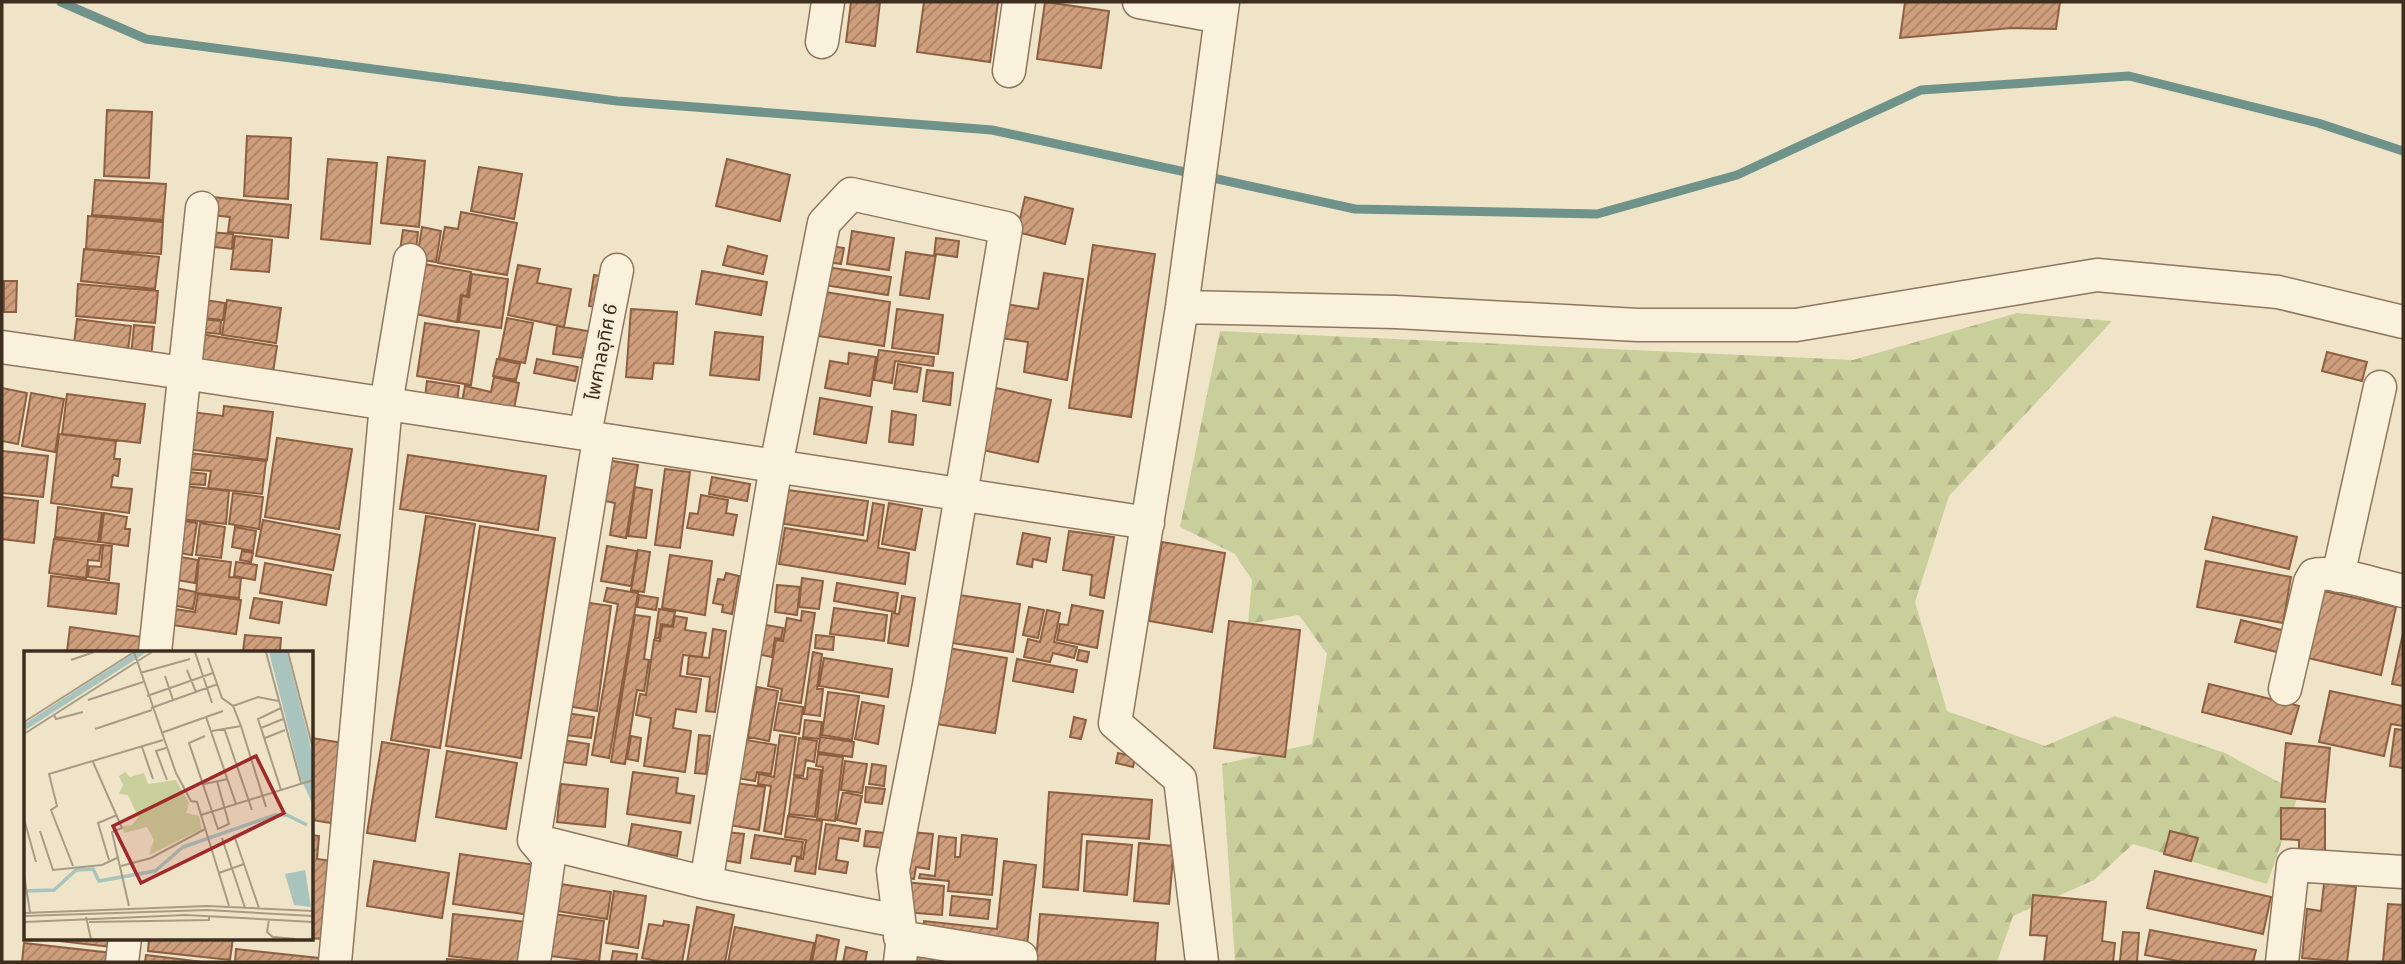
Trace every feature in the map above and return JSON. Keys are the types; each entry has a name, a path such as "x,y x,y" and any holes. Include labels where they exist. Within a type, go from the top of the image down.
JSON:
{"street":[{"path":"822,42 828,2"},
{"path":"1009,71 1019,2"},
{"path":"1139,2 1222,9 1182,307 1115,723 1180,779 1202,962"},
{"path":"706,883 776,466 824,223 851,194 1006,228 929,685 893,870 899,940"},
{"path":"155,651 202,208"},
{"path":"335,962 386,404 410,260"},
{"name":"ไพศาลอุทิศ 6","path":"534,841 617,270"},
{"path":"1182,307 1396,312 1638,325 1796,325 2097,275 2278,292 2403,322"},
{"path":"2,347 1147,523"},
{"path":"2338,576 2380,387"},
{"path":"2286,689 2310,582 2318,573 2403,592"},
{"path":"534,841 706,883 899,940 1021,957"},
{"path":"534,841 549,858 534,962"},
{"path":"2281,962 2293,865 2403,872"},
{"path":"122,962 125,940"}],"green space":[{"path":"2017,313 2112,321 1949,496 1915,602 1947,711 2045,746 2115,716 2225,753 2299,793 2267,884 2133,844 2094,880 2013,916 1997,962 1235,962 1222,764 1312,744 1327,654 1299,615 1248,624 1252,580 1235,554 1180,527 1220,331 1853,360"}],"building":[{"path":"851,2 880,2 875,46 846,42"},
{"path":"924,2 998,2 990,62 917,52"},
{"path":"1045,2 1109,11 1101,68 1037,59"},
{"path":"1905,2 2060,2 2056,29 2011,28 1900,38"},
{"path":"107,110 152,112 149,178 104,176"},
{"path":"247,136 291,138 288,199 244,196"},
{"path":"388,157 425,161 419,227 381,223"},
{"path":"328,159 377,163 370,244 321,239"},
{"path":"727,159 790,175 780,221 716,206"},
{"path":"479,167 522,174 514,219 471,211"},
{"path":"95,180 166,184 163,220 92,215"},
{"path":"212,197 291,205 288,238 228,232 230,217 211,215"},
{"path":"1025,197 1073,209 1065,244 1017,232"},
{"path":"461,212 517,223 507,275 438,263 445,227 458,229"},
{"path":"88,216 163,222 161,254 86,249"},
{"path":"422,227 441,231 436,262 417,259"},
{"path":"403,230 418,232 415,258 399,257"},
{"path":"852,231 894,238 889,270 847,264"},
{"path":"208,232 233,234 232,249 206,246"},
{"path":"235,236 272,240 269,272 231,269"},
{"path":"936,238 959,241 957,257 936,254 929,299 900,295 906,252 934,256"},
{"path":"1093,245 1155,254 1131,417 1069,408"},
{"path":"728,246 767,256 763,274 723,265"},
{"path":"830,246 844,248 841,264 827,262"},
{"path":"84,249 159,257 155,289 81,281"},
{"path":"418,263 471,272 467,296 461,295 457,322 410,313"},
{"path":"518,265 540,269 537,283 571,289 564,327 508,315"},
{"path":"827,267 891,277 888,295 824,285"},
{"path":"702,271 767,282 761,315 696,304"},
{"path":"1044,273 1083,279 1067,380 1024,372 1028,342 1000,338 1005,304 1038,309"},
{"path":"472,274 508,279 501,328 459,322 462,296 469,297"},
{"path":"594,275 608,277 603,308 589,306"},
{"path":"4,281 17,281 16,312 4,312"},
{"path":"78,284 158,291 155,323 76,316"},
{"path":"825,292 890,302 884,346 818,336"},
{"path":"205,300 225,303 223,320 204,318"},
{"path":"227,300 281,308 276,343 222,335"},
{"path":"631,309 677,312 673,364 654,363 652,379 626,377"},
{"path":"897,309 943,315 938,354 892,348"},
{"path":"507,318 533,323 525,363 499,358"},
{"path":"77,319 131,326 127,359 73,352"},
{"path":"202,319 221,321 220,334 201,332"},
{"path":"425,323 479,331 471,385 417,376"},
{"path":"134,325 154,327 151,358 131,356"},
{"path":"557,326 594,332 591,349 584,348 582,358 553,354"},
{"path":"715,332 763,337 759,380 710,375"},
{"path":"200,334 277,346 272,379 196,367"},
{"path":"879,350 934,357 933,366 895,361 892,383 874,380"},
{"path":"2327,352 2367,362 2362,381 2322,371"},
{"path":"849,353 876,357 870,396 825,388 830,361 848,364"},
{"path":"497,359 520,364 516,380 493,376"},
{"path":"537,359 578,367 575,381 534,373"},
{"path":"898,364 921,368 917,392 894,389"},
{"path":"927,370 953,373 950,405 923,401"},
{"path":"494,377 519,383 513,414 462,402 465,386 491,392"},
{"path":"427,381 459,386 457,402 425,397"},
{"path":"991,387 1051,400 1038,462 978,449"},
{"path":"2,388 27,393 18,444 2,441"},
{"path":"31,393 64,399 55,452 22,446"},
{"path":"67,394 145,404 140,443 62,434"},
{"path":"820,398 872,407 866,443 814,434"},
{"path":"224,406 273,412 267,460 187,449 192,412 223,416"},
{"path":"892,411 916,415 913,445 889,442"},
{"path":"59,434 116,441 114,459 120,459 118,476 113,475 111,487 132,489 129,513 51,503"},
{"path":"277,438 352,449 339,529 265,517"},
{"path":"2,451 48,456 43,497 2,493"},
{"path":"188,453 266,461 262,494 208,488 211,471 186,469"},
{"path":"408,455 546,476 538,530 400,509"},
{"path":"601,459 638,465 626,538 610,535 615,503 595,499"},
{"path":"665,469 690,472 680,548 655,545"},
{"path":"189,472 206,474 205,485 188,484"},
{"path":"712,477 750,484 747,501 709,494"},
{"path":"175,485 229,491 226,524 171,518"},
{"path":"635,487 652,490 646,538 628,536"},
{"path":"788,490 868,501 863,535 784,524"},
{"path":"233,493 263,497 259,529 229,524"},
{"path":"701,495 728,500 726,513 737,515 733,535 687,528 690,513 698,514"},
{"path":"2,497 38,501 34,543 2,539"},
{"path":"873,503 884,505 878,548 909,553 905,584 779,564 785,528 867,541"},
{"path":"889,503 922,509 915,550 882,544"},
{"path":"58,507 102,513 98,542 55,537"},
{"path":"104,513 127,517 125,529 130,529 128,546 100,542"},
{"path":"426,516 475,524 440,748 391,740"},
{"path":"2213,517 2297,537 2289,569 2205,549"},
{"path":"172,519 197,523 192,555 167,551"},
{"path":"263,520 340,535 333,570 256,556"},
{"path":"200,523 225,527 221,558 196,555"},
{"path":"480,526 555,538 521,758 446,746"},
{"path":"235,527 256,531 253,551 232,547"},
{"path":"1069,531 1114,537 1104,598 1090,595 1092,575 1063,570"},
{"path":"1023,533 1050,538 1046,562 1033,559 1032,567 1017,564"},
{"path":"54,539 101,545 99,561 88,560 86,578 49,573"},
{"path":"1162,542 1225,553 1212,632 1149,621"},
{"path":"103,545 112,546 109,580 88,577 89,566 101,567"},
{"path":"607,546 637,551 631,586 601,581"},
{"path":"638,550 650,552 644,592 631,590"},
{"path":"242,551 253,553 251,562 240,560"},
{"path":"670,555 712,561 705,615 662,608"},
{"path":"175,556 198,560 195,583 171,579"},
{"path":"199,558 231,562 229,577 241,578 239,598 196,593"},
{"path":"2206,561 2291,577 2283,623 2197,607"},
{"path":"236,562 257,565 255,580 234,576"},
{"path":"265,563 331,575 326,605 260,593"},
{"path":"726,573 739,576 732,614 722,612 723,605 713,603 718,579 724,580"},
{"path":"51,576 119,584 116,614 48,606"},
{"path":"802,578 823,581 819,609 799,607"},
{"path":"837,583 898,593 895,612 834,601"},
{"path":"777,585 800,587 797,615 775,612"},
{"path":"170,587 196,592 193,609 167,604"},
{"path":"607,588 638,593 609,758 592,755 618,604 604,601"},
{"path":"2324,591 2396,607 2381,675 2308,658"},
{"path":"198,594 241,600 236,634 165,624 167,608 195,612"},
{"path":"639,595 658,598 656,610 637,607"},
{"path":"959,595 1020,604 1013,652 952,643"},
{"path":"902,596 915,598 908,646 888,643 892,613 899,614"},
{"path":"254,598 282,602 279,623 250,618"},
{"path":"576,601 611,606 597,711 561,705"},
{"path":"1072,605 1103,611 1097,648 1057,640 1060,624 1068,625"},
{"path":"1029,607 1044,610 1038,638 1023,635"},
{"path":"834,608 887,615 884,641 830,634"},
{"path":"659,609 675,612 672,626 661,624 659,638 655,638"},
{"path":"1047,610 1060,613 1054,642 1077,647 1074,658 1053,653 1050,662 1024,657 1028,639 1040,642"},
{"path":"802,611 815,613 801,703 780,700 782,689 768,686 776,640 783,641 787,618 801,621"},
{"path":"635,615 650,617 644,659 649,660 644,691 637,690 625,764 611,762"},
{"path":"675,616 687,618 685,630 706,633 702,657 683,655 680,676 701,679 696,712 676,709 673,728 691,731 685,772 644,766 651,718 636,715 640,694 646,695 654,640 660,641 662,626 673,627"},
{"path":"2241,620 2286,631 2281,653 2235,642"},
{"path":"1229,621 1300,630 1285,757 1214,748"},
{"path":"761,624 783,628 781,639 775,638 772,657 757,654"},
{"path":"70,627 149,638 147,651 67,651"},
{"path":"713,629 726,631 715,712 706,711 710,677 687,674 689,656 709,658"},
{"path":"2403,633 2403,686 2392,684"},
{"path":"245,635 281,638 280,651 243,651"},
{"path":"816,635 834,637 833,650 815,648"},
{"path":"948,648 1007,658 995,733 936,724"},
{"path":"1079,650 1089,652 1087,662 1077,660"},
{"path":"813,652 822,654 817,689 823,689 820,716 804,714"},
{"path":"824,658 892,669 888,697 819,686"},
{"path":"1017,659 1077,670 1073,692 1013,681"},
{"path":"2209,684 2299,706 2291,734 2202,712"},
{"path":"757,687 778,691 769,741 748,737"},
{"path":"2330,691 2403,706 2403,726 2391,724 2384,756 2319,742"},
{"path":"828,692 859,696 852,740 822,735"},
{"path":"862,702 884,706 878,744 855,739"},
{"path":"779,703 803,707 799,734 774,730"},
{"path":"559,712 594,717 591,738 557,734"},
{"path":"1074,717 1086,720 1081,739 1070,737"},
{"path":"805,720 822,722 820,737 854,742 852,757 818,752 820,739 803,737"},
{"path":"2395,729 2403,730 2403,768 2390,766"},
{"path":"740,730 748,731 747,740 776,745 771,774 757,772 755,781 731,777"},
{"path":"699,735 710,736 706,774 695,773"},
{"path":"780,735 796,737 781,834 764,831 771,786 758,784 759,774 774,777"},
{"path":"631,736 641,738 638,761 627,759"},
{"path":"313,738 343,743 331,823 313,820"},
{"path":"799,738 817,741 814,762 806,760 803,776 794,775"},
{"path":"556,739 589,744 586,765 554,761"},
{"path":"382,742 429,750 415,841 367,833"},
{"path":"2286,743 2330,748 2325,802 2281,797"},
{"path":"447,751 517,763 506,829 436,817"},
{"path":"1118,753 1135,757 1133,767 1116,763"},
{"path":"818,754 843,757 835,821 817,819 823,767 816,766"},
{"path":"845,761 867,764 862,793 841,790"},
{"path":"872,764 886,766 884,786 869,784"},
{"path":"808,768 821,770 815,817 789,814 794,777 807,779"},
{"path":"633,772 678,778 676,793 694,796 690,823 627,814"},
{"path":"735,783 765,787 759,830 729,825"},
{"path":"561,784 608,789 605,827 557,822"},
{"path":"866,787 885,789 882,804 865,802"},
{"path":"843,792 862,796 856,824 837,820"},
{"path":"1049,792 1152,800 1149,839 1082,834 1078,890 1043,887"},
{"path":"2281,808 2325,809 2325,852 2299,852 2299,840 2281,839"},
{"path":"788,816 822,821 815,874 795,871 797,858 803,859 806,840 785,837"},
{"path":"632,824 681,832 677,856 628,847"},
{"path":"826,824 860,829 858,841 839,838 836,860 848,862 846,873 819,869"},
{"path":"866,831 884,833 883,848 864,846"},
{"path":"2170,831 2198,838 2191,861 2164,854"},
{"path":"726,832 744,834 740,863 722,860"},
{"path":"909,832 933,834 929,869 916,867 914,879 904,878"},
{"path":"313,835 319,836 317,859 332,861 323,939 313,938"},
{"path":"755,835 803,842 801,857 792,856 790,864 751,858"},
{"path":"962,835 997,839 992,895 948,891 949,881 919,878 920,874 935,876 939,836 956,838 955,857 960,857"},
{"path":"1087,841 1132,845 1127,895 1084,891"},
{"path":"1139,843 1174,846 1169,904 1134,901"},
{"path":"460,854 536,865 530,915 453,904"},
{"path":"374,861 449,873 442,918 367,906"},
{"path":"1004,861 1036,865 1027,945 923,933 924,921 997,929"},
{"path":"2155,871 2271,897 2263,934 2147,908"},
{"path":"905,882 944,886 942,915 903,912"},
{"path":"2324,883 2356,887 2347,962 2302,958 2307,909 2321,911"},
{"path":"561,884 611,892 607,919 557,911"},
{"path":"614,891 646,896 638,948 606,943"},
{"path":"2033,895 2106,902 2102,941 2115,943 2113,962 2044,962 2047,936 2030,935"},
{"path":"952,896 990,900 988,919 950,915"},
{"path":"2388,904 2403,905 2403,962 2383,962"},
{"path":"697,907 734,915 725,962 687,962"},
{"path":"453,914 526,922 521,962 449,956"},
{"path":"554,914 604,921 599,962 549,956"},
{"path":"1040,914 1158,923 1155,962 1036,962"},
{"path":"664,921 689,925 682,962 642,958 649,924 663,926"},
{"path":"735,927 814,943 810,962 728,962"},
{"path":"2150,930 2256,950 2253,962 2183,962 2145,955"},
{"path":"2123,932 2139,933 2137,962 2120,961"},
{"path":"817,935 839,940 835,962 812,962"},
{"path":"50,940 112,940 111,947"},
{"path":"149,940 233,940 230,960 148,951"},
{"path":"911,942 935,946 933,962 908,962"},
{"path":"24,943 112,953 111,962 22,962"},
{"path":"846,947 867,952 865,962 843,962"},
{"path":"236,949 328,959 328,962 235,962"},
{"path":"613,951 637,954 636,962 611,962"},
{"path":"146,955 203,962 145,962"},
{"path":"447,959 487,962 447,962"}],"waterway":[{"path":"61,2 146,39 617,101 992,130 1355,209 1597,214 1737,175 1921,90 2129,76 2318,123 2403,151"}]}
